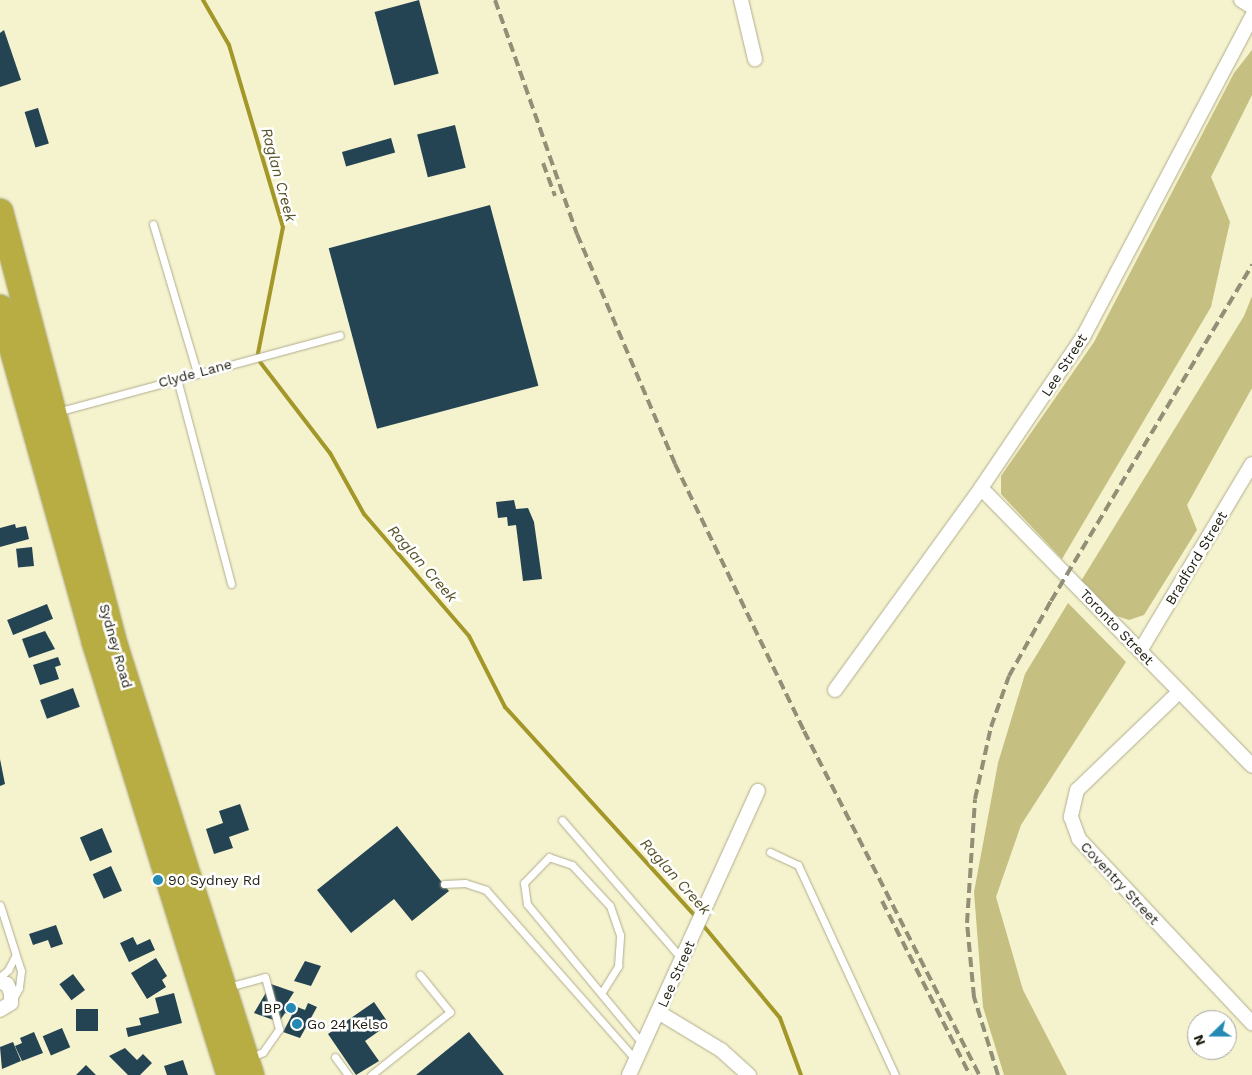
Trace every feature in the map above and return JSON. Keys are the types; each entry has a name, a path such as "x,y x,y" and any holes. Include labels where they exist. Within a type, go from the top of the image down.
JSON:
{"highway":[{"name":"Sydney Road","path":"0,211 115,646 225,988 242,1070"},
{"name":"Sydney Road","path":"0,306 5,340 94,642 242,1070"}],"street":[{"path":"741,0 755,59"},
{"path":"1241,0 1252,7"},
{"name":"Lee Street","path":"835,690 981,488 1083,337 1252,16"},
{"path":"5,340 26,311"},
{"name":"Bradford Street","path":"1140,651 1252,464"},
{"name":"Toronto Street","path":"981,488 1252,766"},
{"name":"Coventry Street","path":"1179,692 1078,790 1071,817 1079,839 1252,1023"},
{"name":"Lee Street","path":"629,1075 758,791"},
{"path":"0,982 7,984 5,1007"},
{"path":"658,1012 721,1050 749,1075"}],"lane":[{"path":"153,224 198,373"},
{"name":"Clyde Lane","path":"52,413 340,335"},
{"path":"177,379 231,584"},
{"path":"562,820 682,959"},
{"path":"770,852 798,865 895,1075"},
{"path":"602,992 618,966 620,934 610,906 572,865 549,857 524,883 527,904 602,992 643,1044"},
{"path":"444,884 465,882 486,890 636,1060"},
{"path":"0,905 21,971 20,979 5,1007"},
{"path":"0,976 8,970 15,956"},
{"path":"371,1075 450,1012 420,975"},
{"path":"225,988 265,977 279,1029 263,1052 242,1070"},
{"path":"335,1057 348,1075"}],"shaded area":[{"path":"1252,50 1252,95 1211,177 1230,222 1211,307 1062,559 1001,494 1001,476 1094,342 1234,73"},
{"path":"1252,296 1252,388 1187,505 1197,530 1144,615 1129,620 1117,616 1081,581 1244,316"},
{"path":"1068,603 1126,662 1021,825 996,897 1023,990 1067,1075 1004,1075 983,1007 974,892 998,763 1025,674"}],"building":[{"path":"419,0 439,73 394,85 375,12"},
{"path":"4,30 21,80 0,87 0,33"},
{"path":"38,108 49,143 35,147 25,112"},
{"path":"455,125 466,168 428,177 417,134"},
{"path":"391,138 395,152 346,166 342,152"},
{"path":"490,205 538,386 377,429 329,248"},
{"path":"514,500 516,509 528,508 534,522 542,579 523,581 516,525 508,526 507,517 498,518 496,502"},
{"path":"15,524 16,528 26,526 29,539 0,547 0,528"},
{"path":"32,547 34,566 18,568 16,549"},
{"path":"47,604 53,619 13,635 7,620"},
{"path":"45,631 55,649 29,658 22,639"},
{"path":"58,657 61,665 55,667 59,679 40,685 33,665"},
{"path":"73,688 80,707 47,719 40,700"},
{"path":"0,759 5,784 0,786"},
{"path":"240,804 249,830 229,837 233,848 214,854 206,829 223,823 219,811"},
{"path":"397,826 449,891 412,921 394,899 351,933 317,890"},
{"path":"102,828 112,852 90,861 80,837"},
{"path":"111,866 122,891 104,899 93,874"},
{"path":"56,925 63,944 51,948 48,940 33,945 29,934"},
{"path":"133,937 137,945 150,939 155,950 129,962 120,943"},
{"path":"156,958 167,976 162,980 166,987 147,999 131,973"},
{"path":"305,961 321,966 311,986 294,981"},
{"path":"73,974 85,990 71,1000 59,984"},
{"path":"271,984 294,992 287,1003 305,1010 308,1003 317,1007 300,1038 283,1032 292,1015 285,1013 279,1022 254,1013"},
{"path":"174,993 182,1023 128,1037 126,1028 141,1025 139,1018 159,1013 155,998"},
{"path":"374,1002 389,1024 365,1041 379,1061 356,1075 328,1034"},
{"path":"76,1009 98,1009 98,1031 76,1031"},
{"path":"62,1028 70,1047 51,1056 43,1036"},
{"path":"34,1032 43,1053 22,1061 15,1046 22,1043 20,1038"},
{"path":"469,1032 504,1075 416,1075"},
{"path":"13,1042 21,1061 2,1069 0,1047"},
{"path":"125,1048 137,1060 143,1054 152,1063 140,1075 128,1075 109,1056"},
{"path":"183,1060 188,1075 167,1075 164,1066"},
{"path":"86,1065 96,1075 76,1075"}],"waterway":[{"name":"Raglan Creek","path":"203,0 229,45 283,227 257,358 330,453 364,514 469,636 505,707 696,917"},
{"name":"Raglan Creek","path":"702,924 780,1018 801,1075"}],"railway":[{"path":"495,0 577,234 675,464 804,731 979,1075"},
{"path":"543,163 555,196"},
{"path":"998,1075 974,997 967,923 975,799 991,727 1009,676 1051,601 1252,265"},
{"path":"882,901 970,1075"}],"place":[{"name":"90 Sydney Rd","path":"158,880"},
{"name":"BP","path":"291,1008"},
{"name":"Go 24 Kelso","path":"297,1024"}]}
